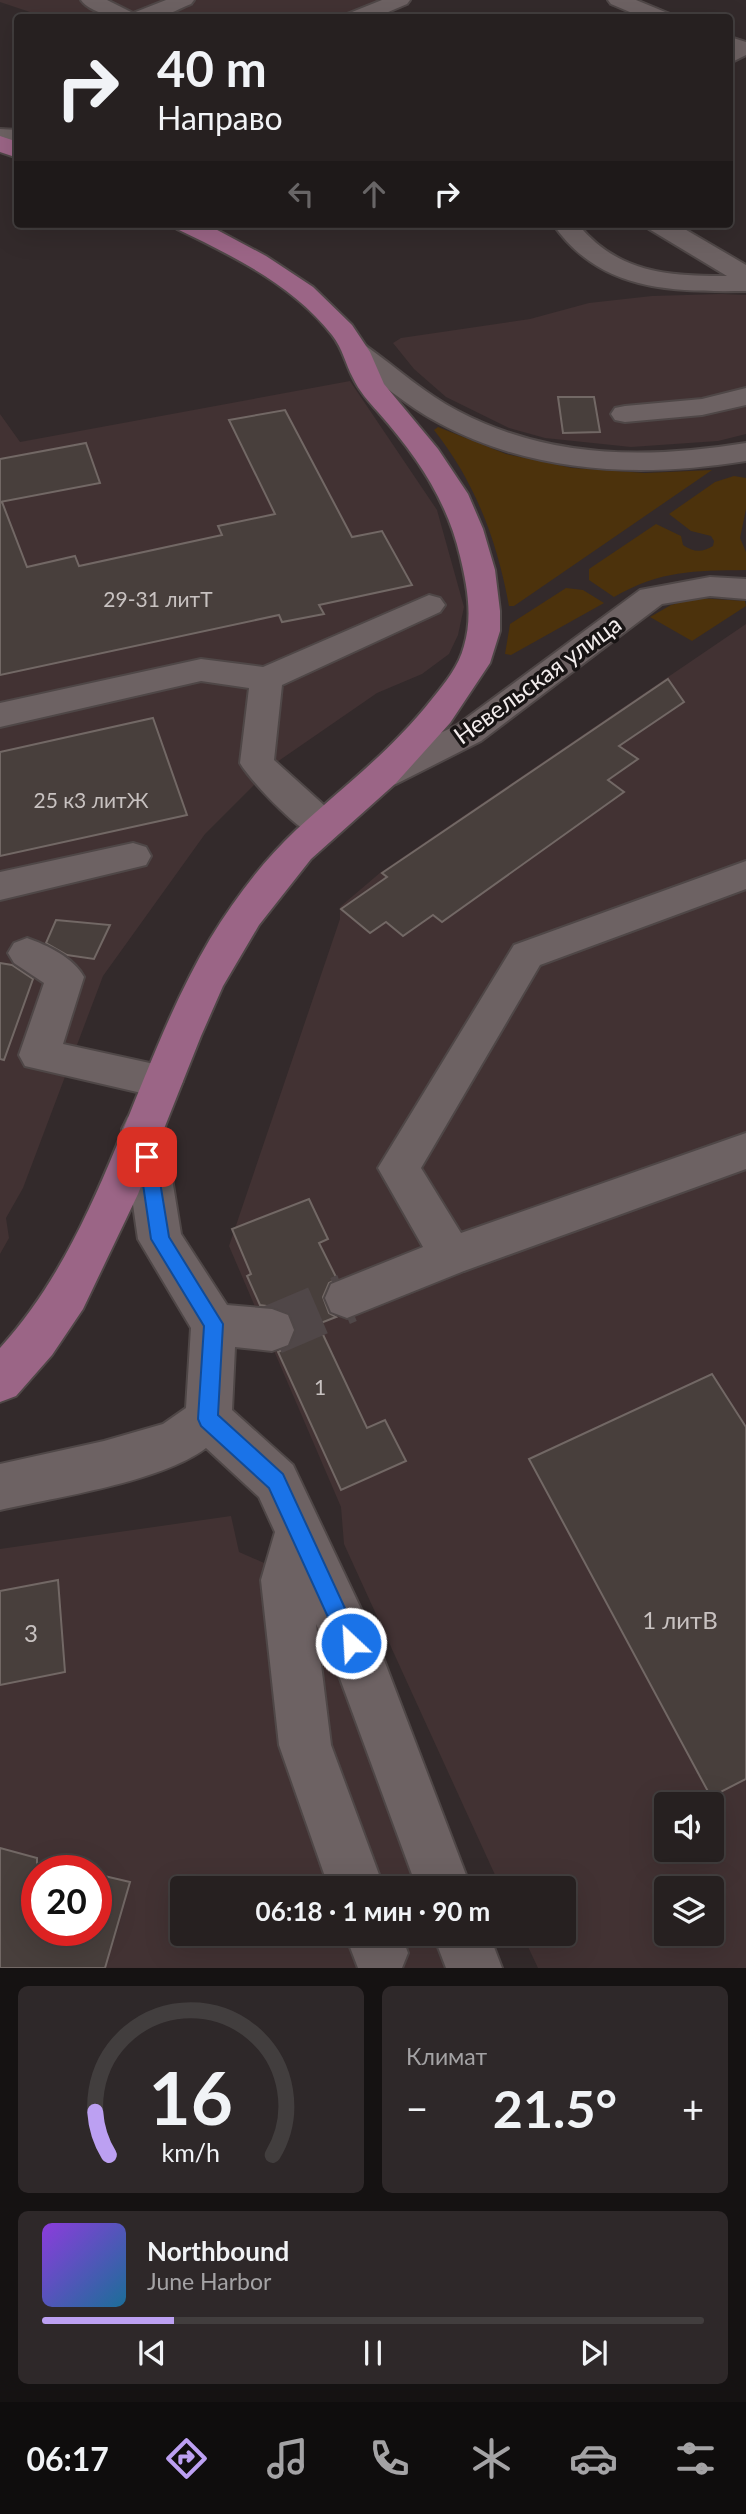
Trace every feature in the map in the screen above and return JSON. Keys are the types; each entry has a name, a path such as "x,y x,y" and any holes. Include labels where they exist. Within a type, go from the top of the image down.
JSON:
{"main road":[{"path":"194,228 236,248 286,280 326,312 357,352 367,380 412,436 453,494 472,545 484,616 480,648 461,686 384,775"},
{"name":"Невельская улица","path":"0,1381 25,1357 79,1276 204,986 253,904 295,853 323,825 384,775"}],"street":[{"path":"91,0 120,14"},
{"path":"148,14 184,0"},
{"path":"383,14 400,0"},
{"path":"618,0 653,14"},
{"path":"568,228 590,256 630,275 700,284 746,284"},
{"path":"664,228 746,276"},
{"path":"357,352 419,400 450,418 491,437 554,454 613,462 676,462 746,452"},
{"path":"625,414 686,410 730,402 746,396"},
{"name":"Невельская улица","path":"384,775 469,733 651,597 685,587 723,585 746,589"},
{"path":"0,715 201,670 266,680 429,605"},
{"path":"266,680 257,763 278,786 323,825"},
{"path":"0,887 133,856"},
{"path":"451,1256 398,1168 527,955 746,875"},
{"path":"27,953 65,978 39,1055 163,1081"},
{"path":"143,1129 160,1239 214,1324 208,1419"},
{"path":"347,1298 451,1256 746,1151"},
{"path":"214,1324 272,1330"},
{"path":"0,1486 104,1464 175,1443 208,1419"},
{"path":"208,1419 276,1481 361,1665 440,1876"},
{"path":"299,1531 286,1580 305,1745 352,1876"},
{"path":"466,1946 474,1968"}],"shaded area":[{"path":"383,0 348,14 36,14 0,2"},
{"path":"746,295 746,434 718,441 631,447 545,438 509,428 446,397 414,369 393,343 401,338 530,319 589,303 652,296"},
{"path":"350,381 437,510 464,607 458,635 449,654 422,674 377,693 277,762 205,834 103,976 23,1188 6,1218 9,1238 0,1254 0,414 20,442"},
{"path":"438,427 506,454 572,468 645,473 712,470 514,606 509,606 491,535 473,491 434,430"},
{"path":"734,476 746,478 746,509 740,538 746,552 746,570 693,572 662,577 614,597 589,580 589,569 656,524 681,536 683,545 690,549 701,551 713,546 711,536 691,531 669,514 715,482"},
{"path":"566,588 583,590 604,603 511,655 505,654 510,624"},
{"path":"697,598 745,601 746,606 692,641 650,617 671,605"},
{"path":"746,624 746,1968 538,1968 528,1946 576,1946 576,1876 496,1876 344,1544 341,1507 229,1246 340,919 340,907 381,872"},
{"path":"231,1516 239,1552 310,1583 423,1876 170,1876 170,1946 450,1946 458,1968 0,1968 0,1549"}],"building":[{"path":"558,397 594,397 600,432 563,433"},
{"path":"285,410 352,537 382,531 412,585 319,605 324,614 282,622 279,615 0,675 0,503 2,502 27,567 75,556 79,566 222,535 218,526 275,514 229,420"},
{"path":"86,443 100,483 0,502 0,459"},
{"path":"668,679 684,702 619,746 638,759 608,780 624,792 442,922 433,915 403,936 386,922 370,933 341,909 387,877 382,873"},
{"path":"153,718 187,815 0,856 0,752"},
{"path":"56,920 110,925 94,959 67,955 46,943"},
{"path":"0,963 12,965 33,979 4,1060 0,1059"},
{"path":"309,1199 328,1239 319,1243 337,1279 329,1283 323,1297 329,1313 336,1317 318,1324 367,1428 385,1420 406,1461 341,1490 278,1352 290,1346 296,1331 290,1314 260,1305 247,1276 251,1274 232,1229"},
{"path":"712,1374 746,1427 746,1779 721,1792 708,1792 529,1459"},
{"path":"58,1580 65,1672 0,1685 0,1591"},
{"path":"0,1848 26,1855 21,1855 21,1946 111,1946 105,1968 0,1968"},
{"path":"112,1878 130,1882 112,1944"}],"tunnel":[{"path":"272,1330 347,1298"}],"route":[{"path":"147,1157 160,1239 214,1324 208,1419 276,1481 351,1643"}]}
